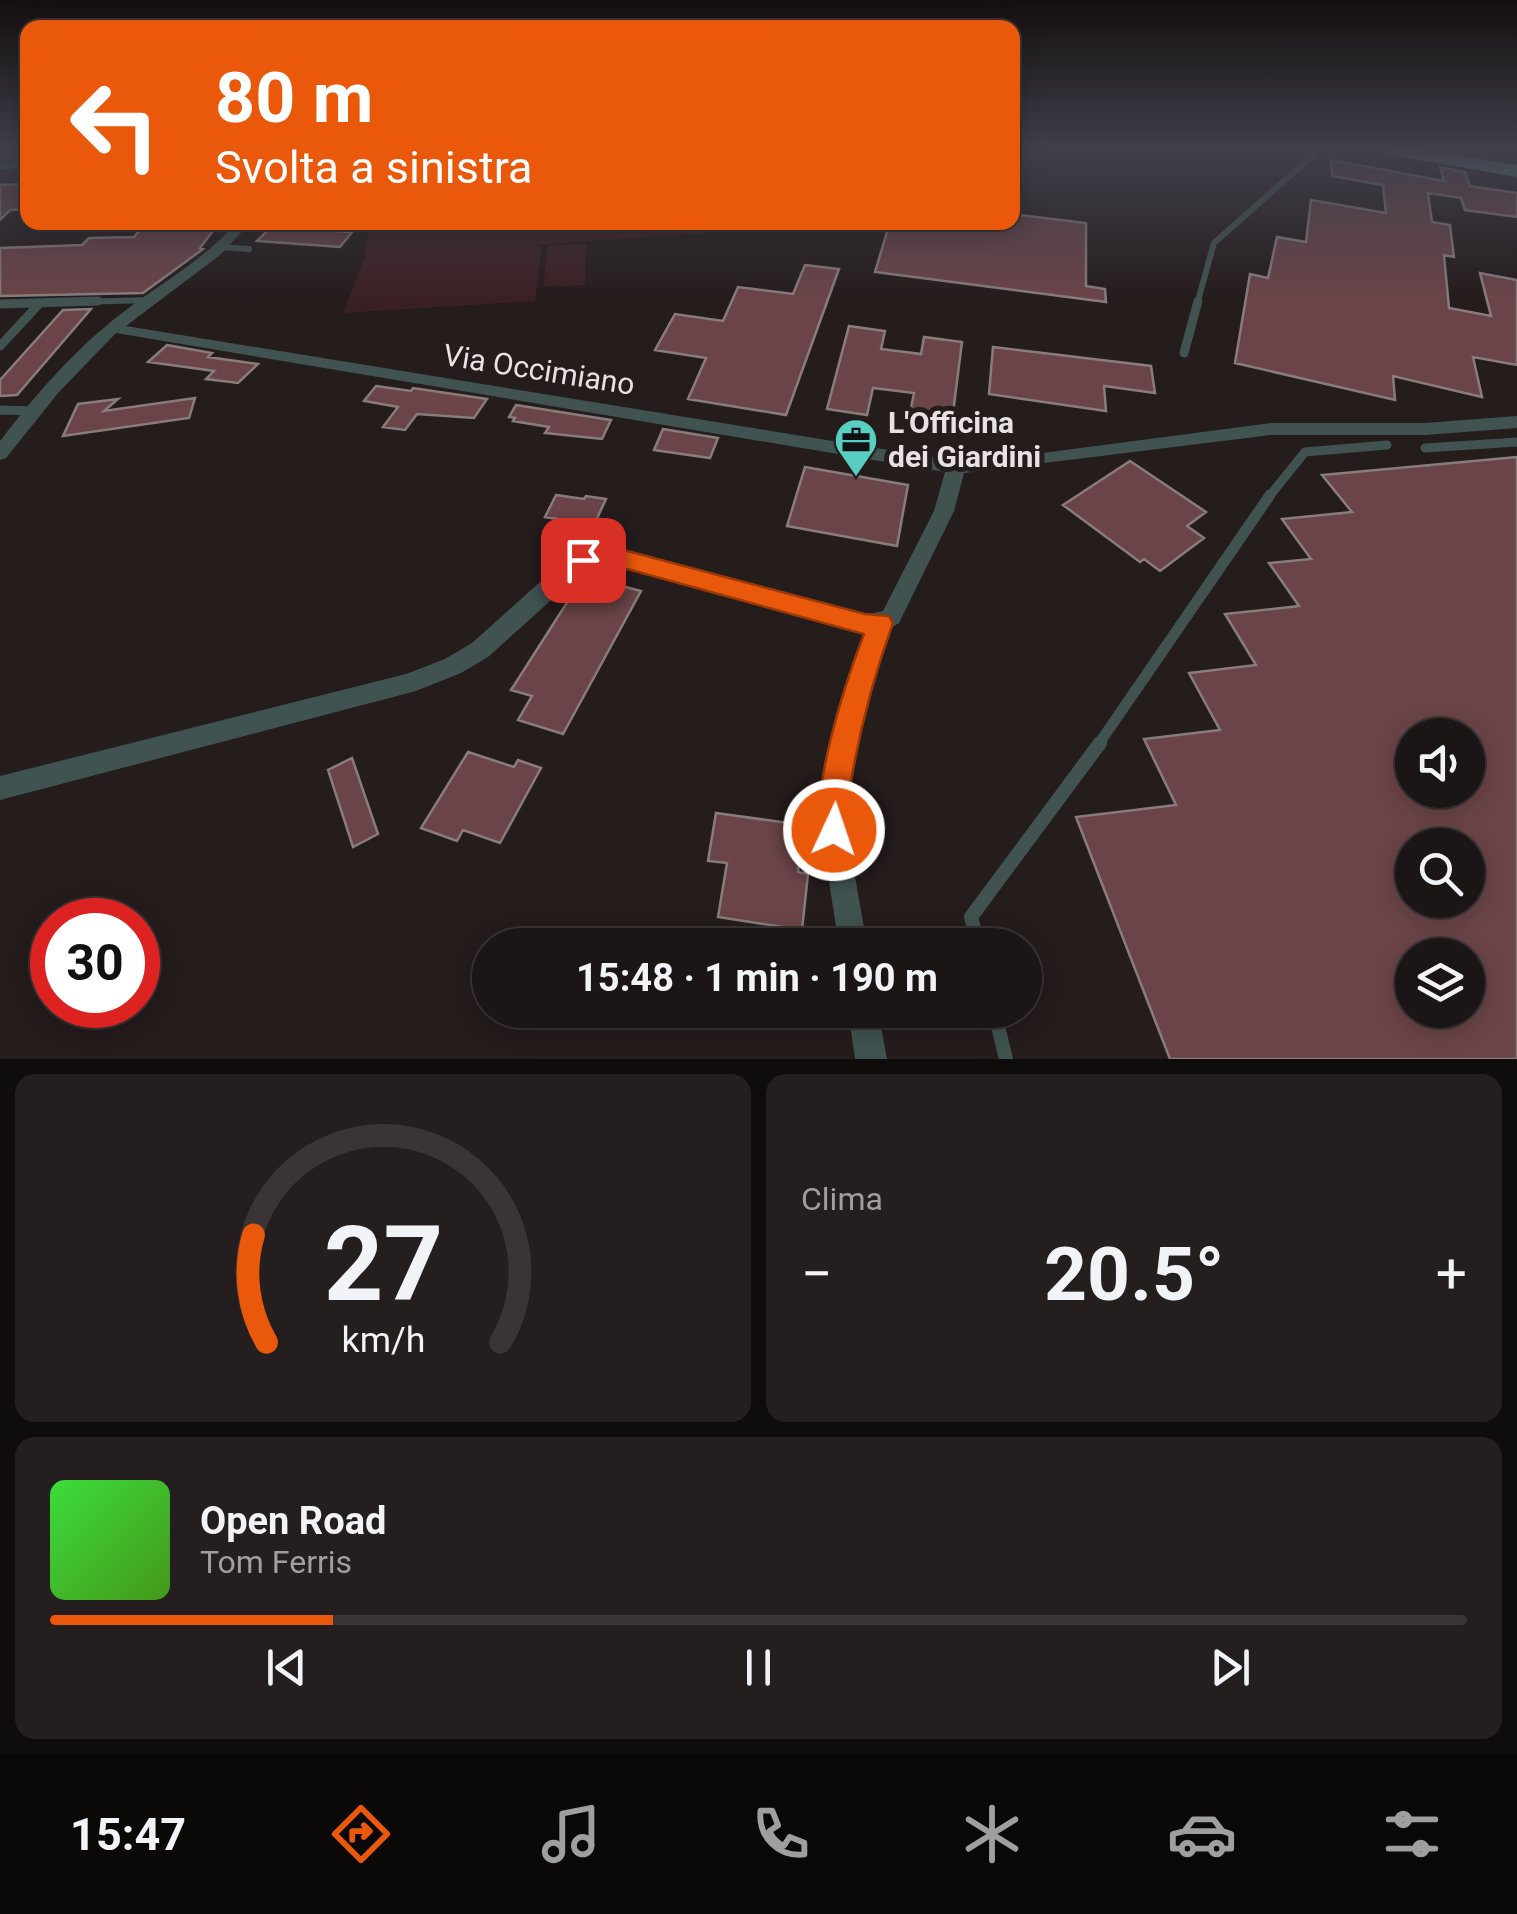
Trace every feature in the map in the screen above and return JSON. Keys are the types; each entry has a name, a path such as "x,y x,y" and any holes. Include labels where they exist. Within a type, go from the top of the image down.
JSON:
{"street":[{"path":"0,454 32,412 112,328 237,230"},
{"name":"Via Occimiano","path":"112,328 956,467 1271,430 1425,429 1517,422"},
{"path":"0,788 324,708 452,666 498,636 551,583 583,560 620,558 865,624 880,623 892,616 944,512 956,467"},
{"path":"849,928 833,798 862,673 880,623"},
{"path":"866,1028 870,1059"}],"lane":[{"path":"1184,353 1214,243 1263,199"},
{"path":"220,247 249,249"},
{"path":"0,304 150,300"},
{"path":"0,346 40,303"},
{"path":"0,412 32,412"},
{"path":"1425,448 1517,442"},
{"path":"974,928 971,917 1120,716 1262,505 1305,452 1387,445"},
{"path":"998,1028 1006,1059"}],"shaded area":[{"path":"368,230 706,233 534,245 542,246 535,301 343,313 365,256"},
{"path":"586,244 585,285 543,287 548,246"}],"building":[{"path":"0,199 20,199 20,209 10,210 0,220"},
{"path":"1385,199 1429,199 1432,222 1450,225 1454,257 1444,255 1449,308 1491,316 1480,273 1517,280 1517,365 1473,357 1482,397 1393,376 1395,400 1235,363 1250,274 1268,278 1277,237 1306,242 1311,200 1386,213"},
{"path":"1461,199 1517,199 1517,217 1465,210"},
{"path":"1020,215 1086,223 1086,286 1105,289 1106,302 875,272 888,230 1020,230"},
{"path":"140,230 214,230 200,248 203,249 143,293 0,296 0,248 82,245 89,238 134,237"},
{"path":"268,230 352,232 340,247 257,241"},
{"path":"805,265 839,269 786,415 688,399 706,358 655,350 675,314 723,321 738,287 793,294"},
{"path":"91,309 17,395 0,396 0,380 63,310"},
{"path":"849,326 885,331 881,349 921,354 924,337 962,342 951,429 908,423 914,393 873,388 867,415 827,409"},
{"path":"167,345 212,353 208,357 258,364 238,383 206,379 214,371 148,362"},
{"path":"993,347 1151,366 1155,393 1104,386 1106,411 989,394"},
{"path":"376,386 487,399 474,418 417,414 405,430 383,427 398,407 364,401"},
{"path":"195,398 189,418 63,436 78,404 118,399 104,411"},
{"path":"516,405 611,420 602,439 545,433 549,427 513,421 515,418 509,417"},
{"path":"663,429 718,438 710,458 654,450"},
{"path":"1517,457 1517,1059 1170,1059 1076,817 1176,805 1144,739 1220,730 1189,673 1256,665 1225,614 1299,606 1269,563 1311,559 1282,519 1352,512 1322,475"},
{"path":"1130,461 1206,512 1187,526 1204,538 1160,571 1144,559 1140,562 1063,505"},
{"path":"805,467 908,485 897,546 787,526"},
{"path":"556,495 606,499 594,525 545,517"},
{"path":"584,576 641,591 563,734 518,720 532,696 511,690"},
{"path":"468,752 514,767 518,760 541,768 500,843 463,830 457,841 421,828"},
{"path":"352,758 378,834 353,847 328,770"},
{"path":"716,813 803,825 798,872 808,874 802,928 718,917 727,863 708,861"}],"place":[{"name":"L'Officina dei Giardini","path":"856,478"}],"route":[{"path":"583,560 620,558 865,624 880,623 862,673 833,798 834,830"}]}
